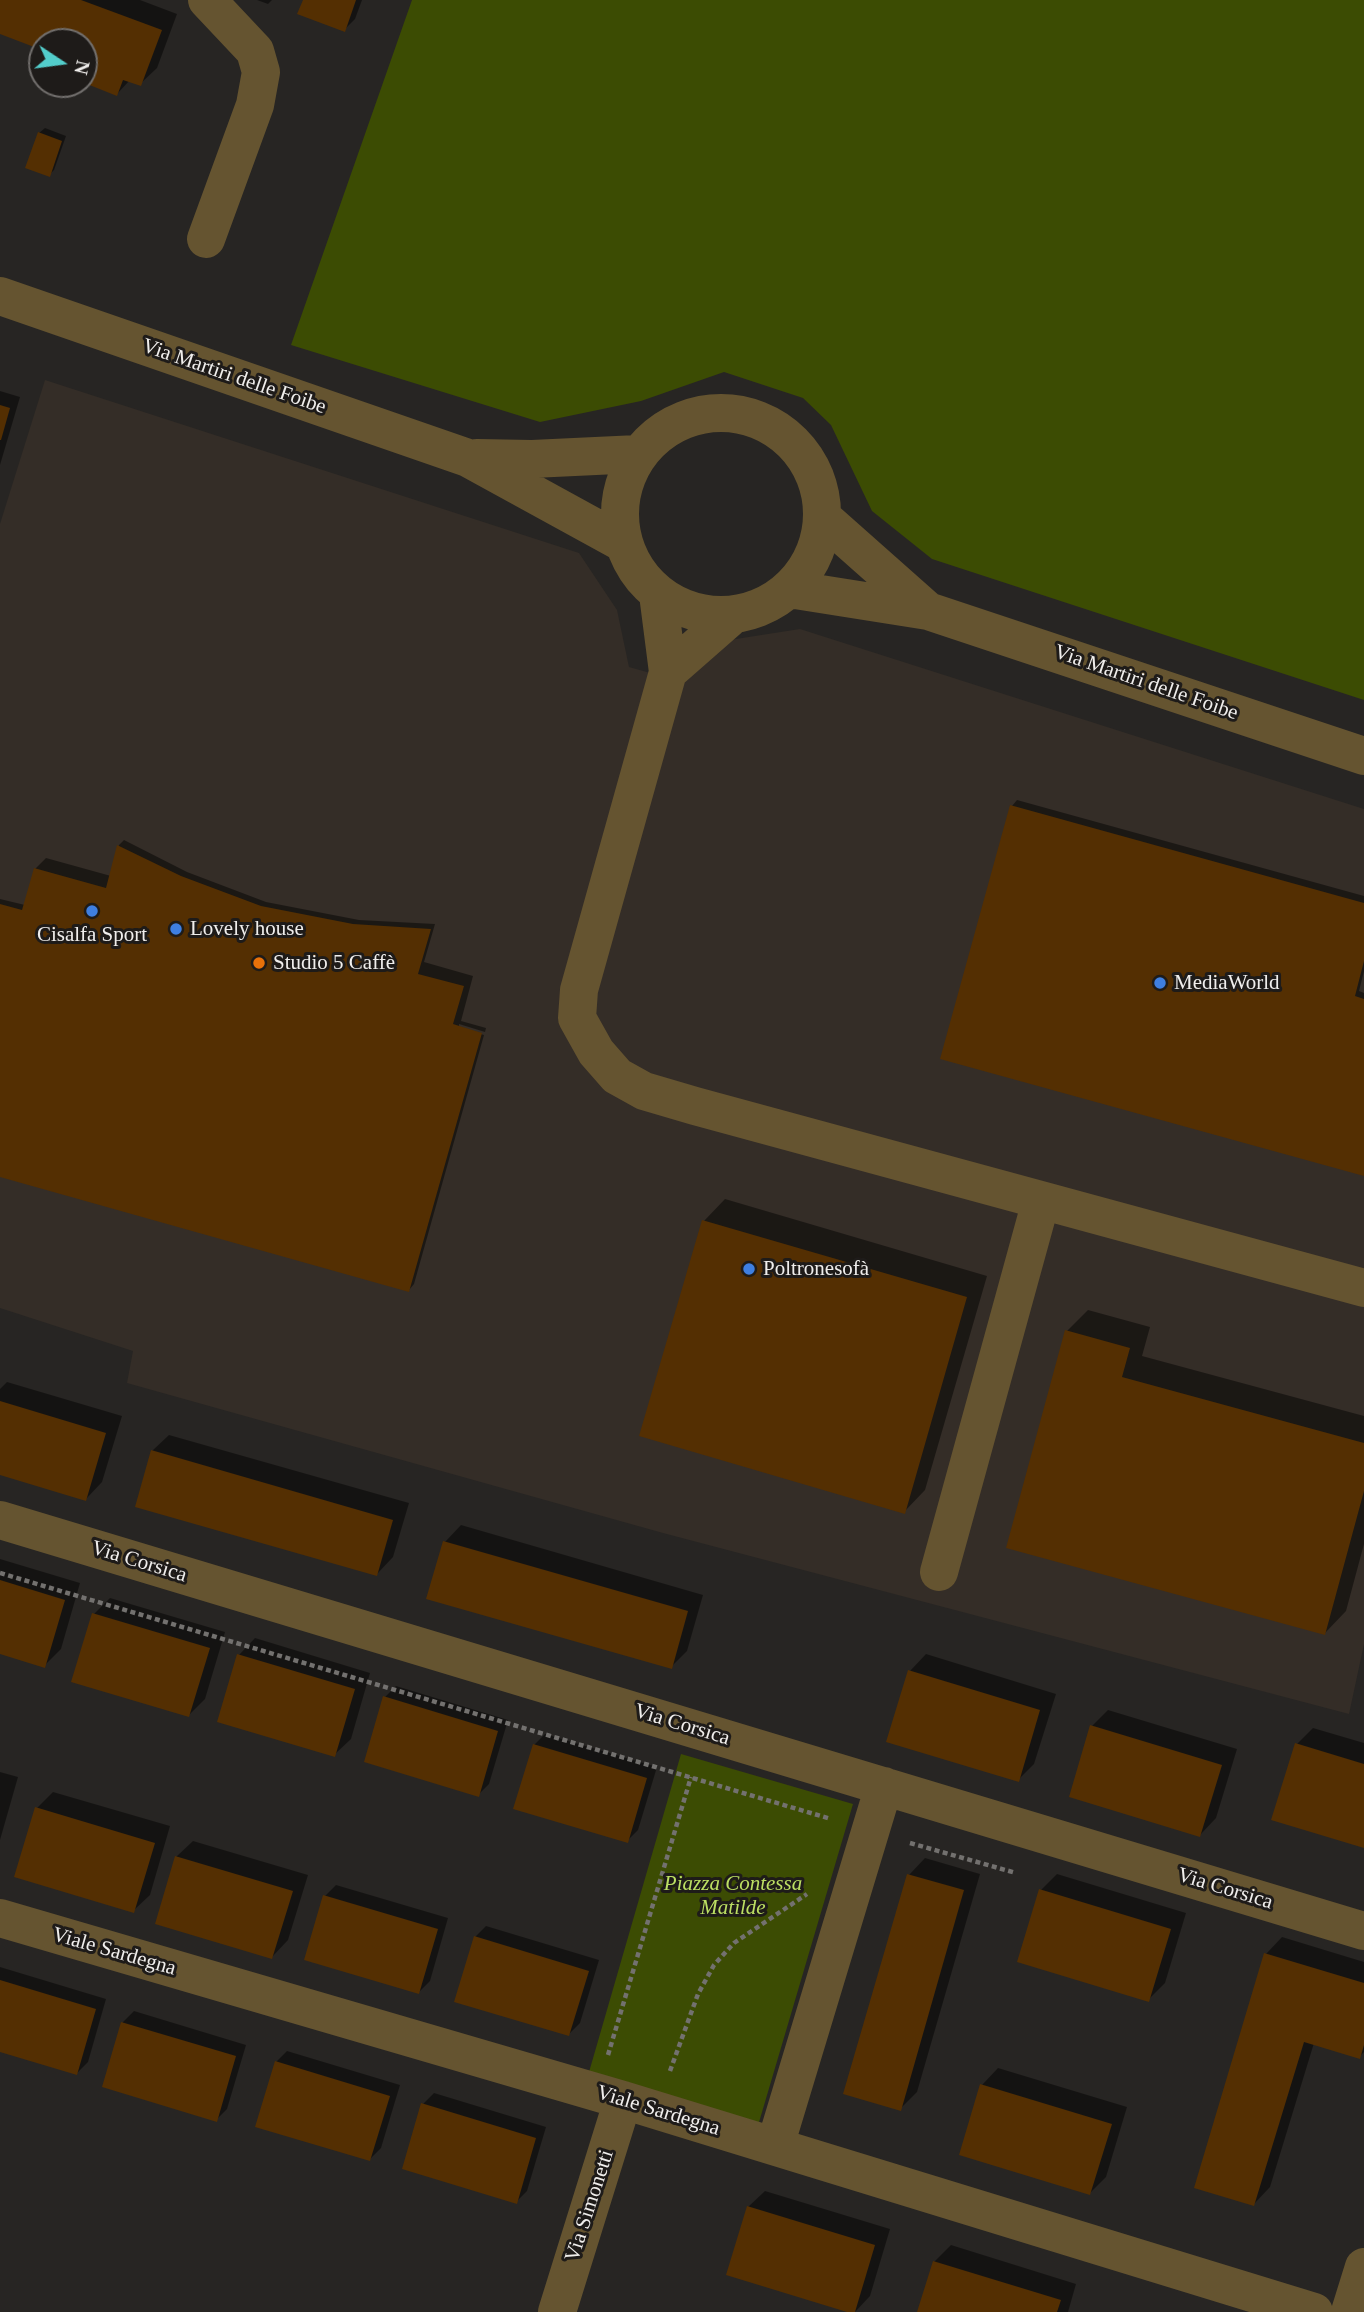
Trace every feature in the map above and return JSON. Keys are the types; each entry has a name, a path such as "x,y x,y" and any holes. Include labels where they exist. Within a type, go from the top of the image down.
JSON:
{"street":[{"path":"206,239 255,105 261,72 255,51 207,0"},
{"name":"Via Martiri delle Foibe","path":"0,296 468,458 623,543"},
{"path":"722,412 754,418 782,433 804,456 818,485 822,517 818,544 806,568 789,589 763,606 733,615 706,615 681,608 657,594 636,571 623,543 619,512 625,482 638,454 661,431 690,417 722,412"},
{"name":"Via Martiri delle Foibe","path":"468,458 533,459 638,454"},
{"name":"Via Martiri delle Foibe","path":"822,517 928,611"},
{"name":"Via Martiri delle Foibe","path":"789,589 928,611 1364,756"},
{"path":"657,594 668,671 579,990 577,1018 596,1052 617,1076 644,1091 1364,1288"},
{"path":"668,671 733,615"},
{"path":"939,1572 1041,1201"},
{"name":"Via Corsica","path":"0,1520 1364,1931"},
{"path":"775,2146 884,1786"},
{"name":"Viale Sardegna","path":"0,1919 639,2105 1314,2312"},
{"name":"Via Simonetti","path":"556,2312 639,2105"},
{"path":"1350,2312 1364,2267"}],"path":[{"path":"0,1573 1017,1873"},
{"path":"605,2067 691,1777"},
{"path":"639,2105 714,1965 734,1943 814,1889"}],"shaded area":[{"path":"45,380 579,553 617,610 629,667 679,681 723,641 800,629 1364,809 1364,1644 1349,1714 663,1533 127,1383 133,1351 0,1308 0,524"}],"green space":[{"path":"412,0 1364,0 1364,700 932,559 872,511 831,425 803,398 724,372 641,401 540,422 291,345"},
{"name":"Piazza Contessa Matilde","path":"681,1754 853,1804 757,2129 587,2079"}],"building":[{"path":"0,0 81,0 162,30 141,86 123,80 117,96 98,88 98,28 28,28 28,45 0,34"},
{"path":"303,0 356,0 345,32 297,14"},
{"path":"38,132 62,141 50,177 25,168"},
{"path":"0,405 10,408 1,440 0,440"},
{"name":"MediaWorld","path":"1010,805 1364,903 1364,961 1355,996 1364,999 1364,1176 940,1059"},
{"path":"117,845 181,876 261,906 353,924 431,929 418,974 464,986 453,1024 482,1033 409,1292 0,1177 0,904 22,910 34,868 106,888"},
{"path":"702,1220 967,1297 905,1514 639,1436"},
{"path":"1065,1330 1130,1348 1122,1377 1364,1443 1364,1491 1325,1635 1006,1548"},
{"path":"0,1401 106,1433 86,1501 0,1475"},
{"path":"151,1450 393,1520 377,1576 135,1507"},
{"path":"443,1541 688,1611 672,1669 426,1599"},
{"path":"0,1580 65,1600 45,1668 0,1654"},
{"path":"92,1613 210,1648 189,1717 71,1682"},
{"path":"237,1654 355,1689 335,1757 217,1722"},
{"path":"908,1670 1040,1710 1019,1782 886,1742"},
{"path":"383,1696 498,1731 479,1797 364,1762"},
{"path":"1090,1725 1222,1765 1200,1837 1069,1797"},
{"path":"1295,1743 1364,1764 1364,1848 1271,1820"},
{"path":"533,1744 647,1778 628,1843 513,1809"},
{"path":"35,1807 155,1843 134,1913 14,1877"},
{"path":"175,1856 293,1891 272,1959 155,1924"},
{"path":"907,1874 964,1890 901,2111 843,2094"},
{"path":"1039,1889 1171,1929 1149,2002 1017,1962"},
{"path":"323,1895 438,1929 419,1994 304,1960"},
{"path":"474,1936 589,1971 569,2036 454,2002"},
{"path":"1264,1953 1364,1983 1364,2045 1360,2059 1304,2042 1254,2206 1194,2188"},
{"path":"0,1980 96,2009 77,2075 0,2052"},
{"path":"121,2022 236,2056 217,2122 102,2087"},
{"path":"275,2061 390,2096 370,2161 255,2127"},
{"path":"980,2084 1112,2124 1090,2195 959,2155"},
{"path":"421,2103 536,2138 517,2204 402,2169"},
{"path":"747,2206 875,2245 855,2312 847,2312 726,2275"},
{"path":"933,2261 1061,2300 1057,2312 917,2312"}],"place":[{"name":"Cisalfa Sport","path":"92,911"},
{"name":"Lovely house","path":"176,929"},
{"name":"Studio 5 Caffè","path":"259,963"},
{"name":"MediaWorld","path":"1160,983"},
{"name":"Poltronesofà","path":"749,1269"}]}
